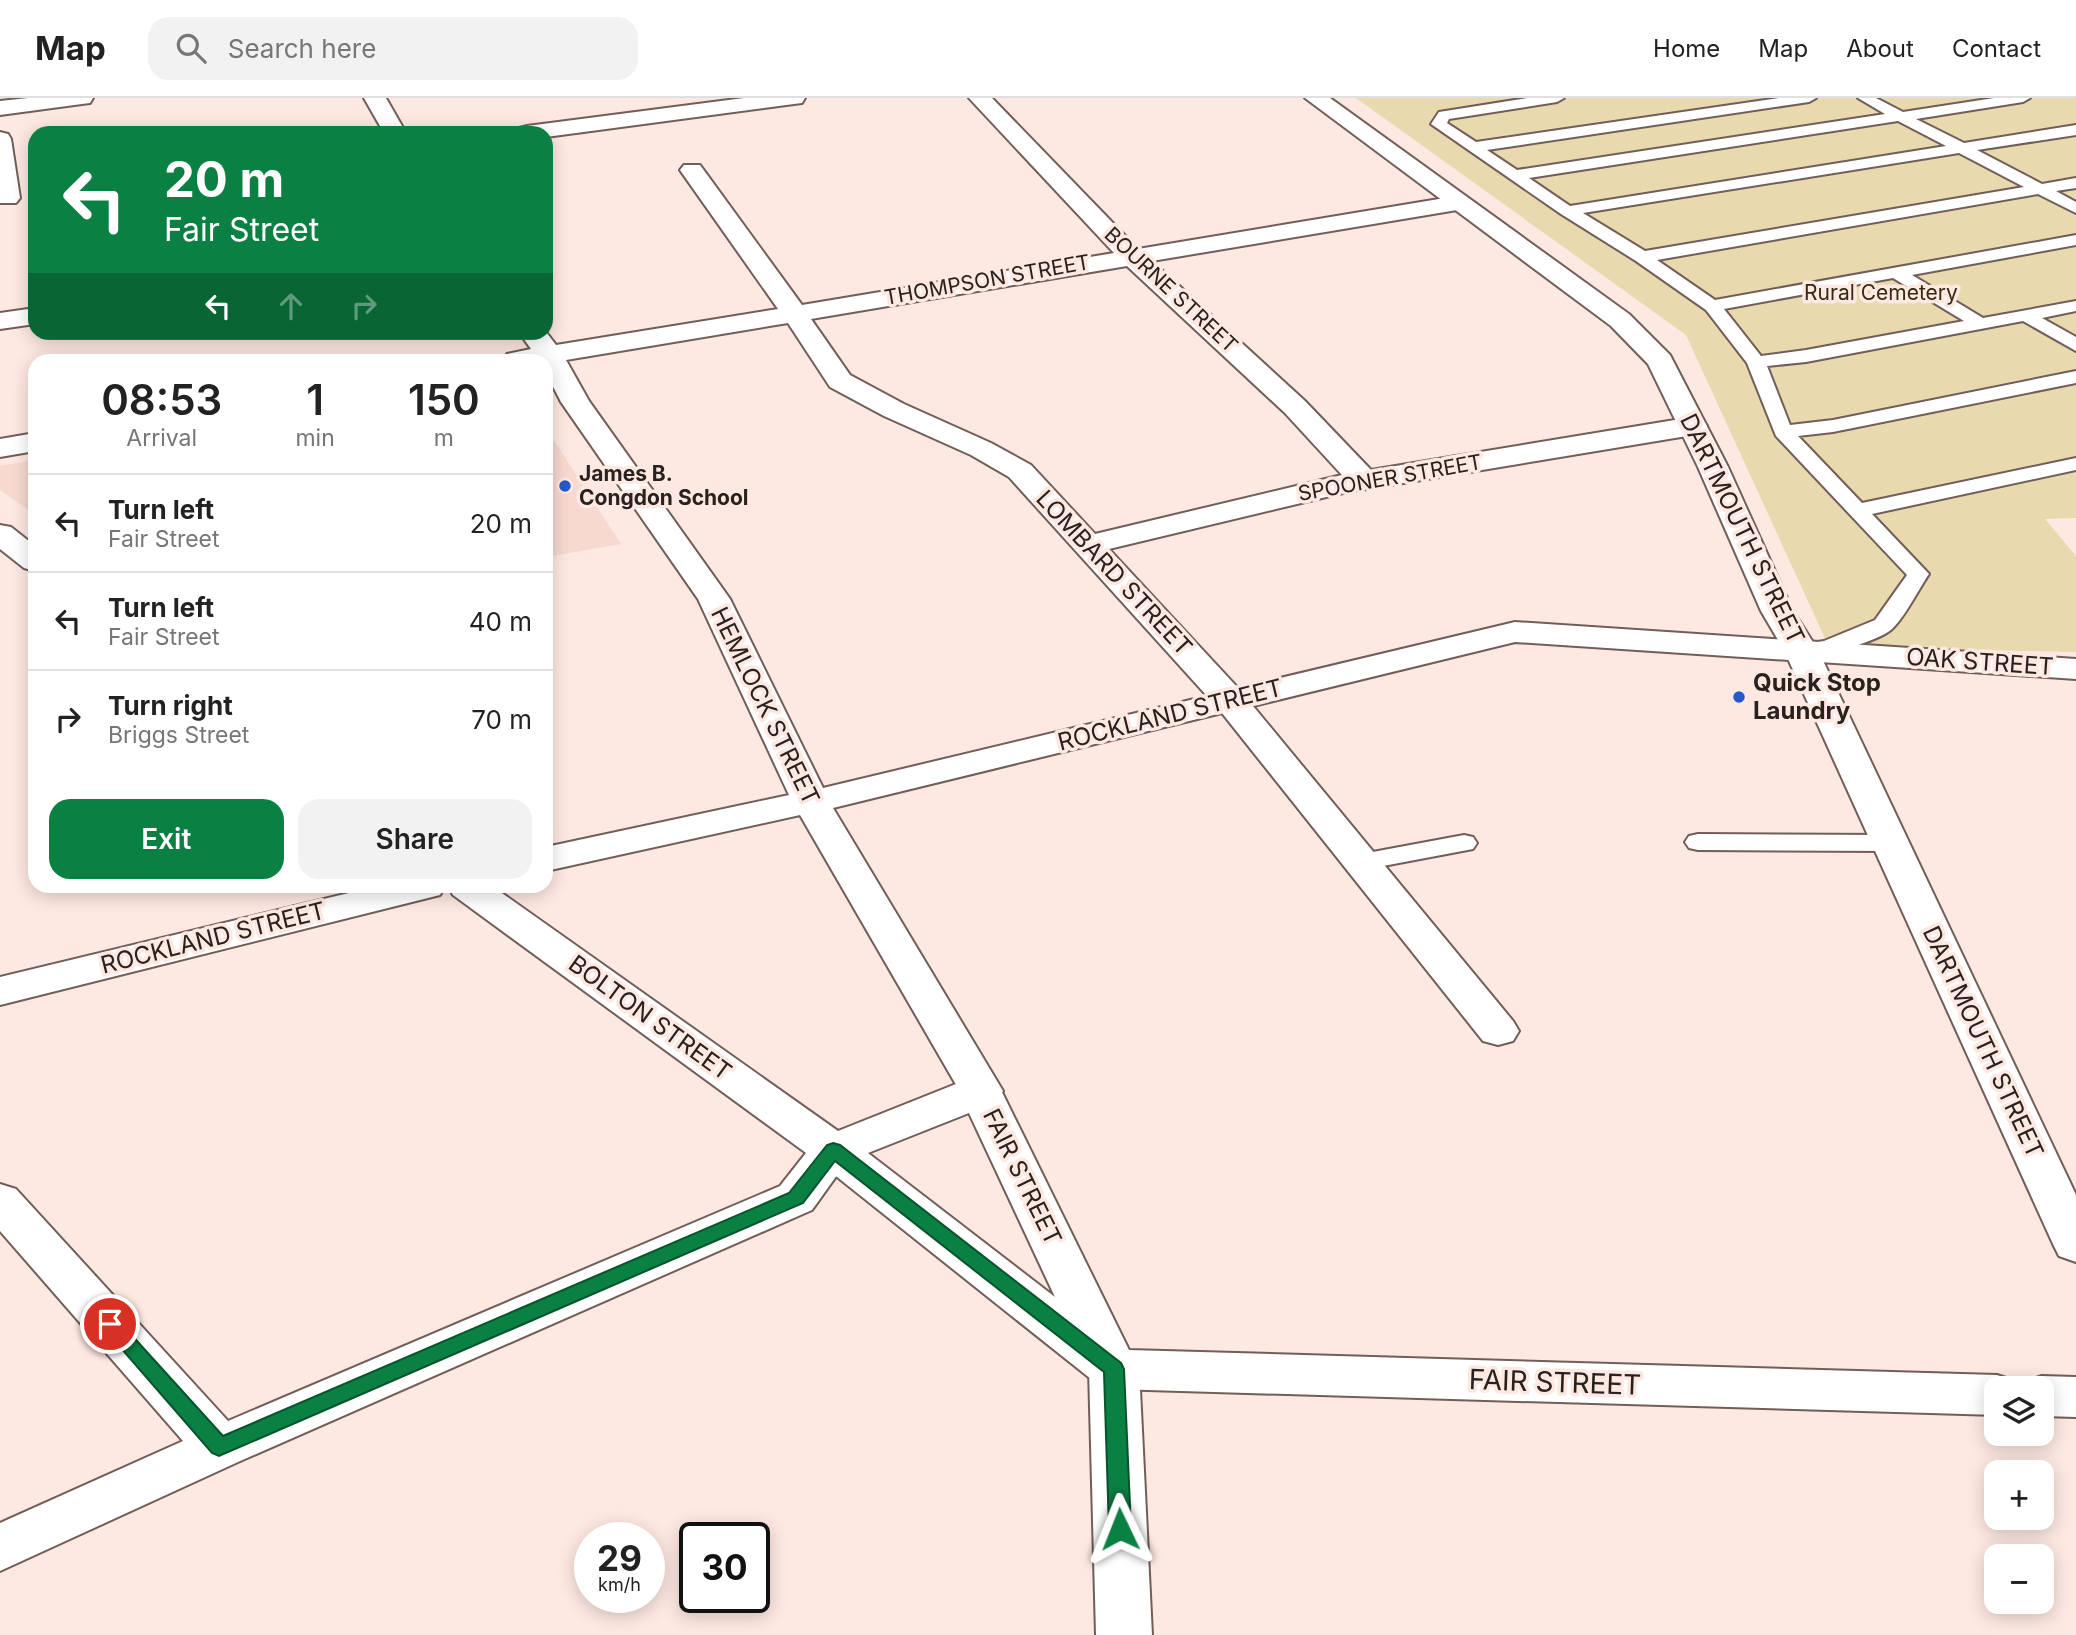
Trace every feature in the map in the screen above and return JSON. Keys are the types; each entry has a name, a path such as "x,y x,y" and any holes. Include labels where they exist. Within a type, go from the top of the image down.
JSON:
{"street":[{"path":"0,108 82,98"},
{"path":"375,98 391,126"},
{"path":"553,130 794,98"},
{"name":"BOURNE STREET","path":"980,98 1025,142 1130,255 1295,407 1364,481"},
{"name":"DARTMOUTH STREET","path":"1316,98 1620,320 1660,360 1777,611 1801,650 2072,1225"},
{"path":"0,139 4,199 28,196"},
{"name":"LOMBARD STREET","path":"692,170 840,381 894,410 981,449 1020,471 1090,544 1231,701 1498,1031"},
{"name":"THOMPSON STREET","path":"526,354 541,344 795,314 1130,255 1457,202"},
{"path":"0,321 28,317"},
{"name":"HEMLOCK STREET","path":"553,364 575,402 713,599 811,802 981,1091"},
{"name":"SPOONER STREET","path":"1090,544 1364,481 1693,426"},
{"path":"0,448 28,443"},
{"path":"0,534 28,556"},
{"name":"ROCKLAND STREET","path":"553,857 811,802 1515,632 1801,650"},
{"name":"OAK STREET","path":"1801,650 2076,669"},
{"name":"ROCKLAND STREET","path":"0,991 398,893"},
{"name":"BOLTON STREET","path":"477,893 833,1150"},
{"name":"FAIR STREET","path":"833,1150 981,1091 1114,1369 1984,1395"},
{"path":"0,1548 219,1447 796,1198 833,1150 1114,1369 1124,1635"},
{"path":"0,1201 219,1447"},
{"path":"2054,1396 2076,1397"}],"lane":[{"path":"1558,98 1444,115 1439,124 1712,306 1756,362 1783,432 1918,574 1883,625 1829,647 1801,650"},
{"path":"1473,147 1809,98"},
{"path":"1865,98 2076,208"},
{"path":"1515,175 2023,98"},
{"path":"1567,211 2076,130"},
{"path":"1642,257 2076,183"},
{"path":"1712,306 2076,240"},
{"path":"1896,273 1979,323"},
{"path":"1756,362 1806,356 2076,306"},
{"path":"2025,315 2076,345"},
{"path":"1783,432 1833,426 2076,377"},
{"path":"1860,510 2076,464"},
{"path":"1698,842 1890,843"},
{"path":"1362,862 1464,844"}],"shaded area":[{"name":"James B. Congdon School","path":"553,439 621,544 553,556"},
{"path":"28,461 28,510 0,490 0,466"}],"green space":[{"name":"Rural Cemetery","path":"1356,98 2076,98 2076,518 2045,519 2076,556 2076,652 1829,647 1686,335"}],"place":[{"name":"James B. Congdon School","path":"565,486"},
{"name":"Quick Stop Laundry","path":"1739,697"}],"route":[{"path":"110,1324 219,1447 796,1198 833,1150 1114,1369 1120,1529"}]}
